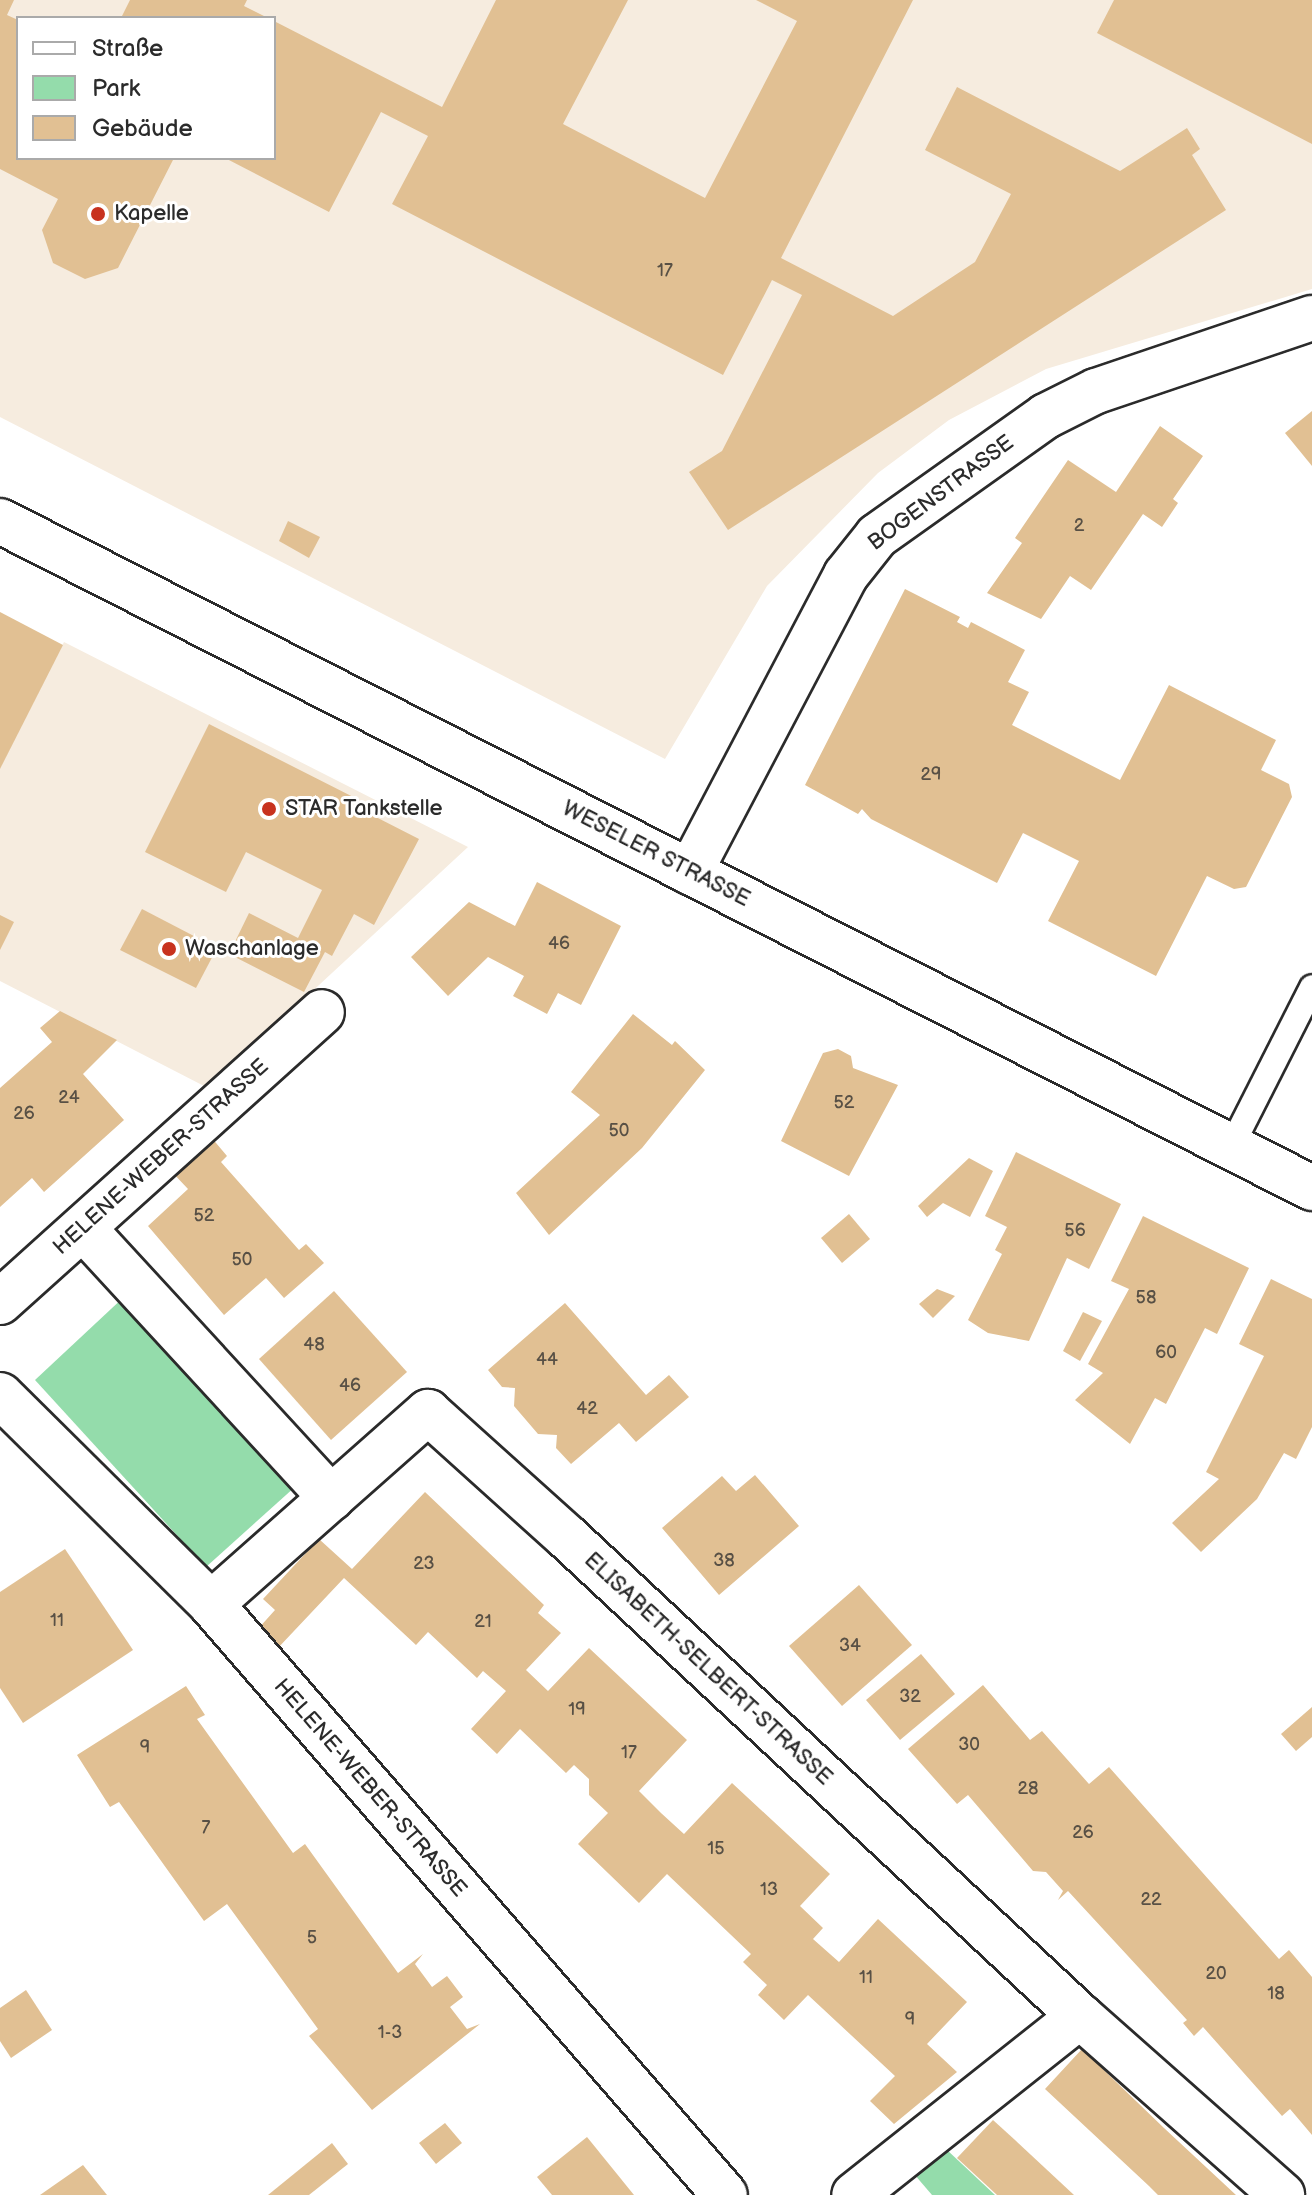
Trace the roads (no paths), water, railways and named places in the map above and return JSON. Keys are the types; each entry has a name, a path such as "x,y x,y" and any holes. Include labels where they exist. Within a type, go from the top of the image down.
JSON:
{"street":[{"name":"BOGENSTRASSE","path":"690,872 846,575 877,536 1046,416 1096,391 1312,318"},
{"name":"WESELER STRASSE","path":"0,521 1312,1188"},
{"name":"HELENE-WEBER-STRASSE","path":"0,1302 322,1012"},
{"path":"83,1228 331,1498"},
{"name":"HELENE-WEBER-STRASSE","path":"0,1395 211,1604 725,2195"},
{"name":"ELISABETH-SELBERT-STRASSE","path":"211,1604 428,1412 1080,2016 1282,2195"},
{"path":"854,2195 1080,2016"}],"lane":[{"path":"1231,1147 1312,987"}],"place":[{"name":"Kapelle","path":"98,214"},
{"name":"STAR Tankstelle","path":"269,809"},
{"name":"Waschanlage","path":"169,949"}]}
